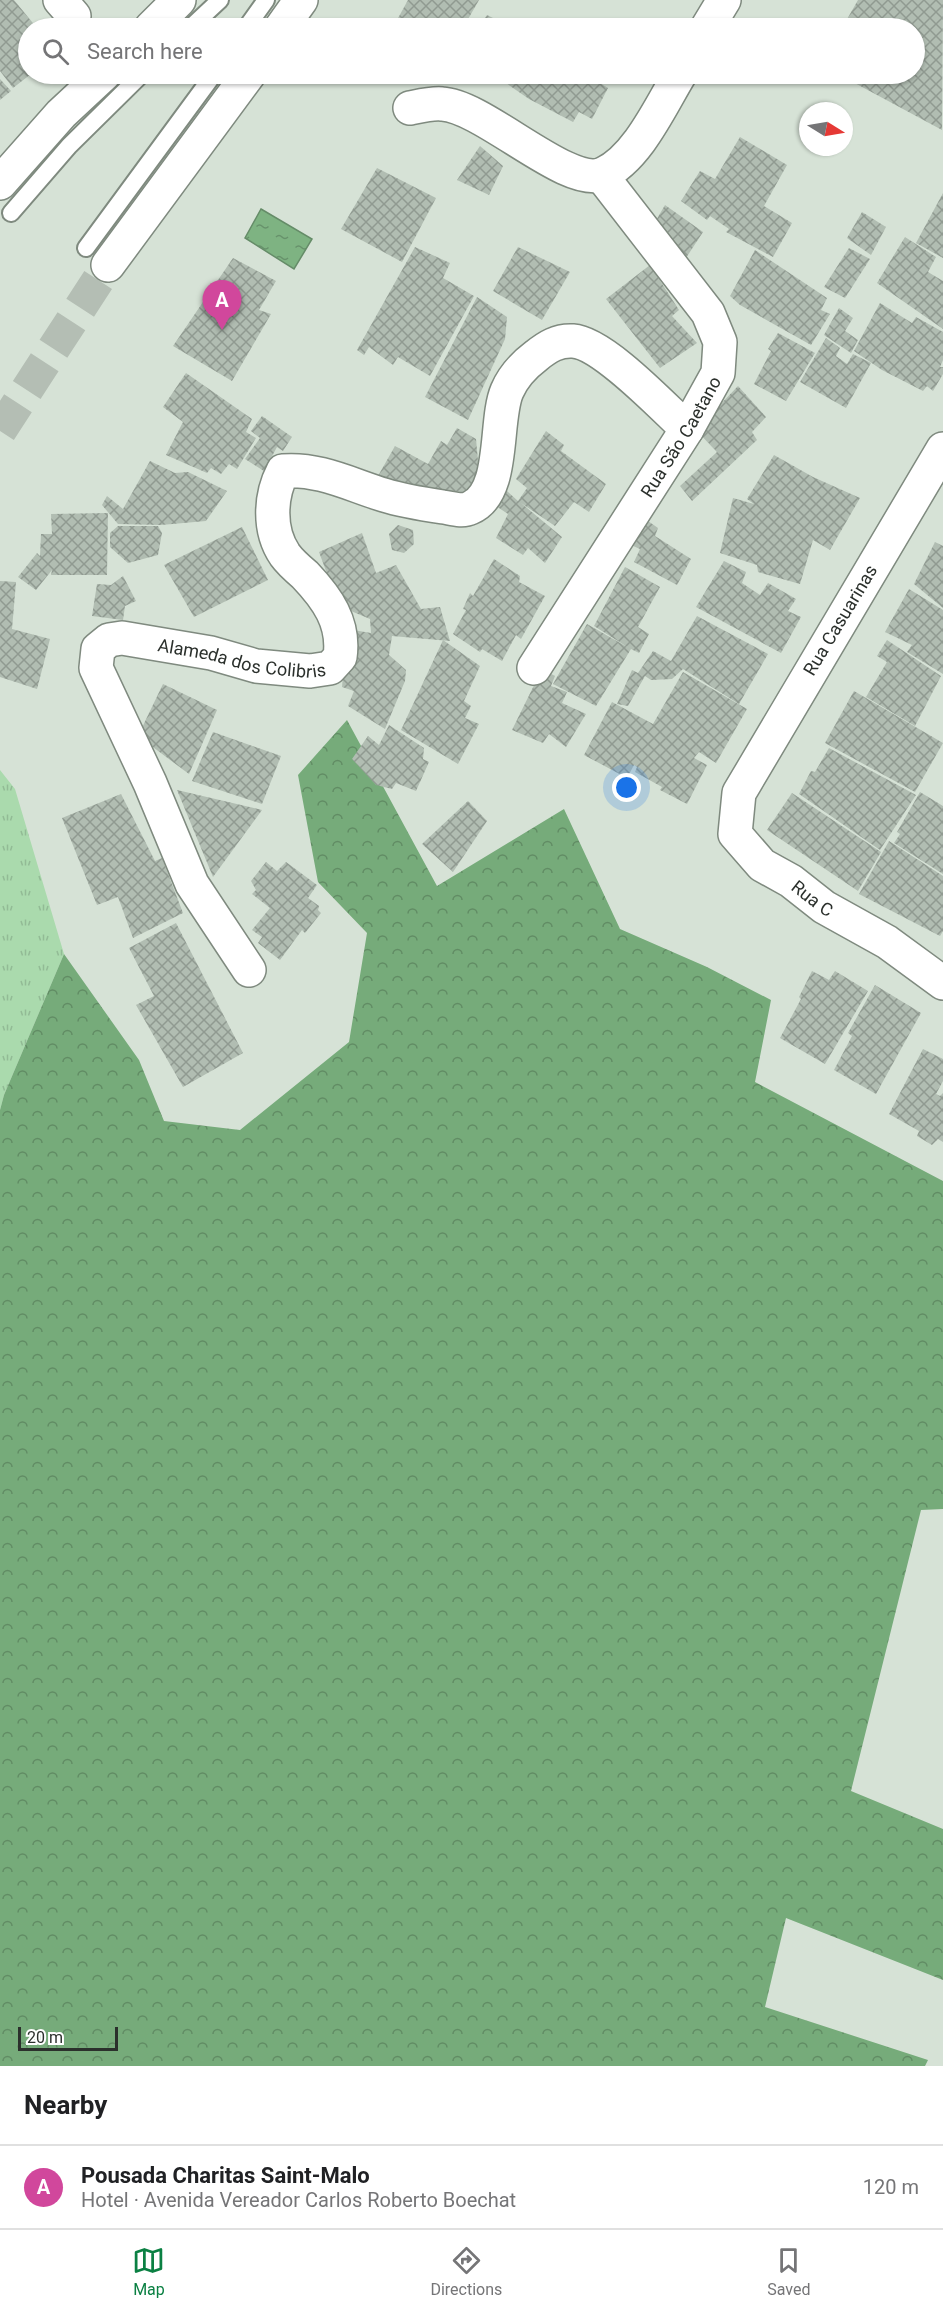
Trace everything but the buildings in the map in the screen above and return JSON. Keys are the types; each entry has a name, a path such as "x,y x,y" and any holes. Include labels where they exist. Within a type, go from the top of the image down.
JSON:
{"street":[{"path":"161,18 179,0"},
{"path":"288,18 301,0"},
{"path":"713,18 724,0"},
{"path":"5,198 61,114 93,84"},
{"path":"97,257 241,84"},
{"path":"410,108 443,104 476,116 578,175 601,175 622,160 639,142 674,84"},
{"name":"Rua São Caetano","path":"534,668 687,429 718,373 720,342 708,313 601,175"},
{"name":"Alameda dos Colibris","path":"249,970 192,884 150,783 96,668 99,649 109,640 122,638 211,653 256,666 310,671 330,668 340,657 342,635 339,624 322,593 285,555 274,531 275,485 284,471 303,469 386,496 466,510 476,505 486,493 495,466 507,390 524,365 550,344 573,341 593,347 687,429"},
{"name":"Rua Casuarinas","path":"739,793 943,449"},
{"name":"Rua C","path":"739,793 735,834 762,865 791,882 824,907 887,942 938,979"}],"lane":[{"path":"201,18 220,0"},
{"path":"253,18 266,0"},
{"path":"5,198 69,146 132,84"},
{"path":"97,257 208,84"}],"green space":[{"path":"347,720 437,886 564,809 620,929 707,967 771,1000 755,1082 943,1181 943,1509 921,1510 851,1791 943,1829 943,1980 786,1918 765,2007 928,2060 925,2066 0,2066 0,1110 4,1095 64,954 139,1060 164,1121 240,1130 349,1042 367,933 318,882 298,775"},
{"path":"0,770 15,789 64,954 4,1095 0,1110"}],"water":[{"path":"261,209 312,239 294,269 245,238"}],"tunnel":[{"path":"0,431 108,265"}],"place":[{"name":"Pousada Charitas Saint-Malo","path":"222,330"}]}
